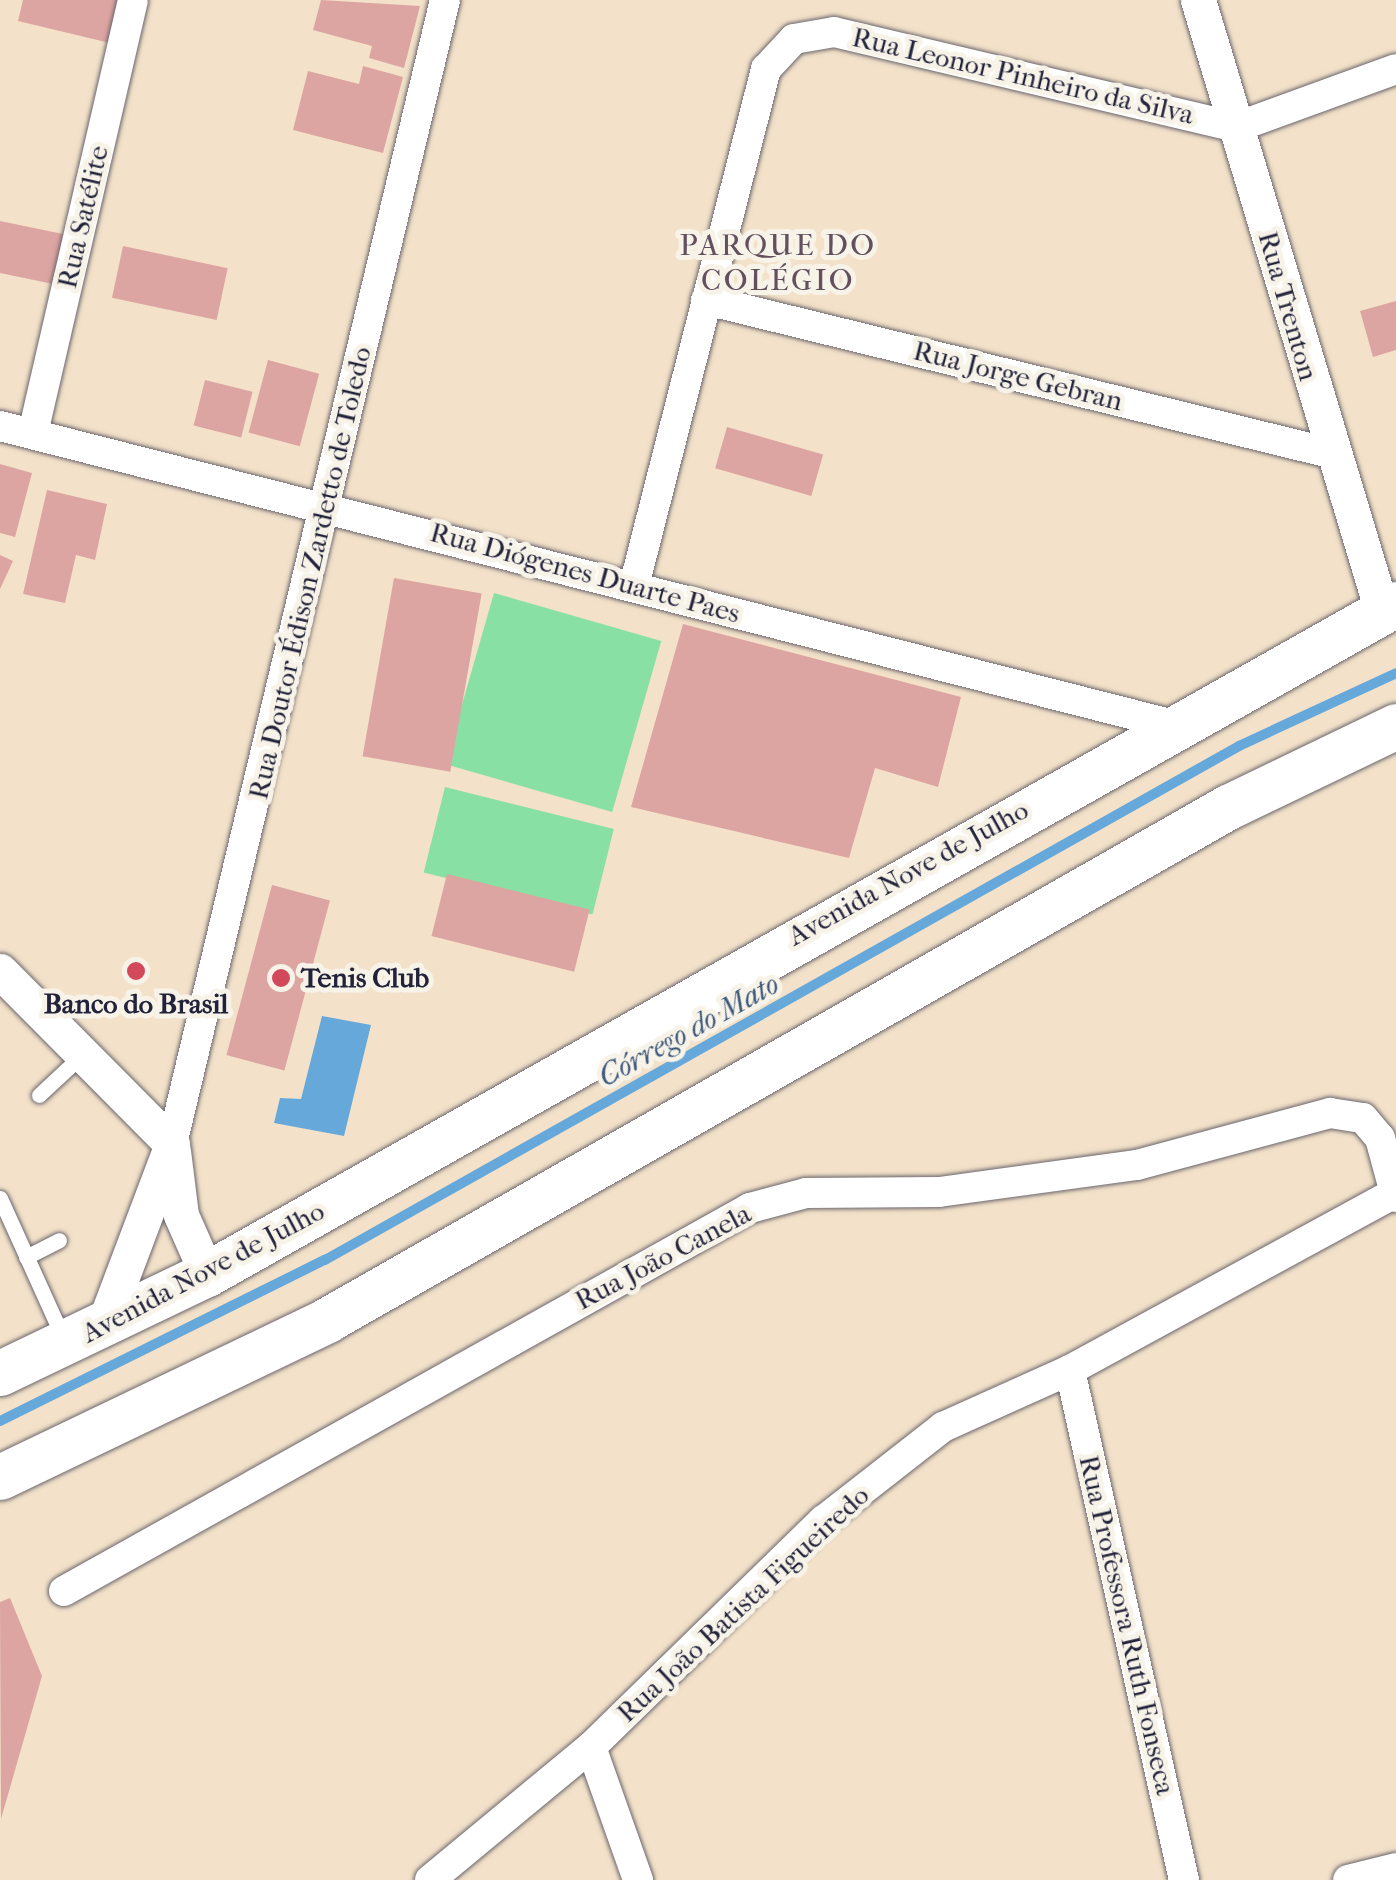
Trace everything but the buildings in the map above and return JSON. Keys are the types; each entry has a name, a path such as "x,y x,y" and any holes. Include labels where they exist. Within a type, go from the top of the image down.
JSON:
{"main road":[{"name":"Avenida Nove de Julho","path":"0,1373 207,1274 1170,724 1389,608"},
{"path":"0,1476 326,1320 1228,807 1396,726"}],"street":[{"name":"Rua Satélite","path":"33,434 133,0"},
{"name":"Rua Doutor Édison Zardetto de Toledo","path":"84,1334 172,1144 444,0"},
{"name":"Rua Trenton","path":"1198,0 1330,453 1389,608"},
{"name":"Rua Leonor Pinheiro da Silva","path":"634,586 766,69 794,38 834,32 1237,127"},
{"path":"1237,127 1396,69"},
{"name":"Rua Jorge Gebran","path":"706,300 1330,453"},
{"name":"Rua Diógenes Duarte Paes","path":"0,426 323,505 1170,724"},
{"path":"0,971 172,1144"},
{"name":"Rua João Canela","path":"64,1590 750,1208 806,1193 940,1192 1137,1165 1330,1113 1363,1118 1380,1138 1396,1194"},
{"name":"Rua Doutor Édison Zardetto de Toledo","path":"172,1144 182,1215 207,1274"},
{"name":"Rua João Batista Figueiredo","path":"430,1880 591,1748 824,1520 944,1428 1070,1370 1396,1194"},
{"name":"Rua Professora Ruth Fonseca","path":"1070,1370 1184,1880"},
{"path":"591,1748 638,1880"},
{"path":"1348,1880 1396,1868"}],"lane":[{"path":"39,1095 82,1054"},
{"path":"0,1198 26,1257 84,1334"},
{"path":"26,1257 58,1240"}],"green space":[{"path":"494,593 661,641 612,812 445,764"},
{"path":"445,787 614,829 593,914 424,872"}],"water":[{"path":"322,1016 371,1025 344,1136 274,1123 280,1098 301,1099"}],"waterway":[{"name":"Córrego do Mato","path":"0,1421 325,1260 1239,746 1396,673"}],"place":[{"name":"Banco do Brasil","path":"136,971"},
{"name":"Tenis Club","path":"281,978"}],"district":[{"name":"PARQUE DO COLÉGIO","path":"778,263"}]}
